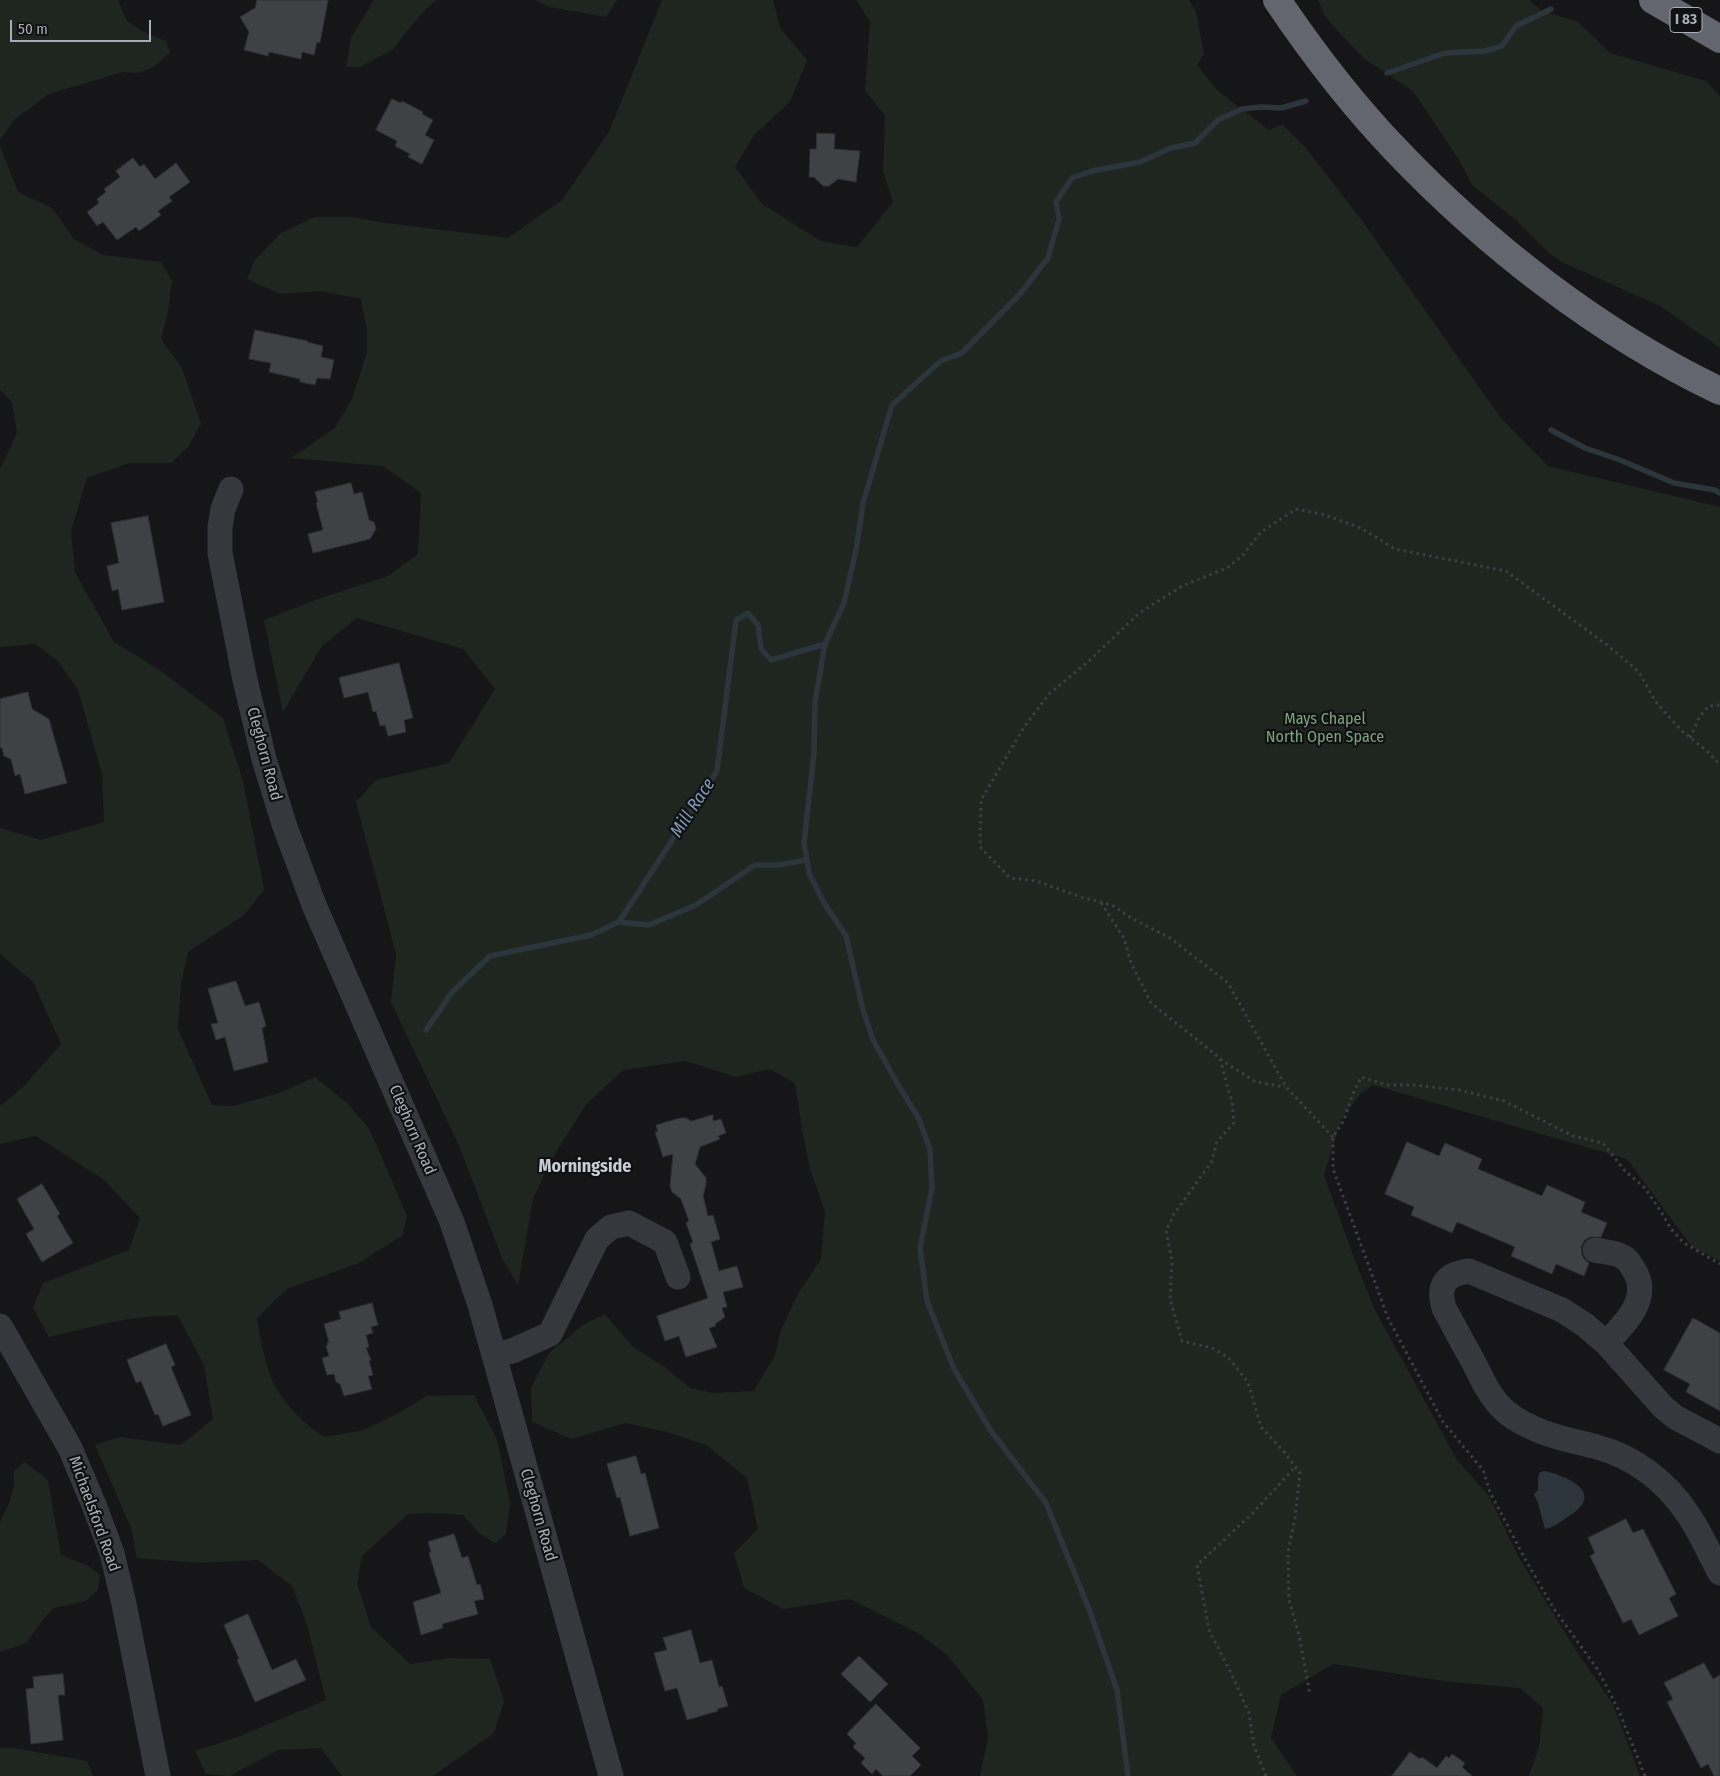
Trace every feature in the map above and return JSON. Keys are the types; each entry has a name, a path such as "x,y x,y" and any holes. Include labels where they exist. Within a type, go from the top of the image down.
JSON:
{"highway":[{"path":"1277,0 1337,82 1393,147 1430,185 1499,246 1592,317 1661,359 1720,391"},
{"name":"I 83","path":"1653,0 1720,39"}],"street":[{"name":"Cleghorn Road","path":"231,489 223,509 220,528 220,553 244,680 272,784 284,824 314,905 452,1222 480,1305 611,1776"},
{"path":"494,1355 512,1351 550,1334 597,1239 611,1227 629,1223 665,1242 678,1278"},
{"path":"1595,1250 1622,1256 1629,1262 1636,1273 1640,1290 1628,1320 1606,1343"},
{"path":"1720,1441 1675,1417 1662,1407 1606,1343 1585,1325 1562,1310 1469,1271 1460,1272 1448,1279 1442,1287 1441,1297 1444,1308 1496,1402 1506,1412 1525,1424 1550,1435 1600,1448 1623,1457 1645,1469 1665,1486 1687,1512 1720,1572"},
{"name":"Michaelsford Road","path":"0,1326 70,1448 112,1553 158,1776"}],"path":[{"path":"1334,1137 1286,1087 1228,982 1170,938 1131,918 1112,905 1036,881 1010,878 980,847 981,800 1024,727 1050,694 1090,660 1138,614 1182,586 1227,568 1243,555 1261,532 1296,510 1325,514 1361,528 1394,549 1506,572 1606,644 1639,672 1655,701 1682,731 1707,751 1720,765"},
{"path":"1690,738 1700,716 1709,706 1720,705"},
{"path":"1101,902 1124,938 1131,963 1151,1003 1220,1058 1256,1082 1286,1087"},
{"path":"1220,1058 1232,1102 1234,1123 1217,1142 1211,1163 1174,1214 1166,1231 1172,1261 1170,1299 1182,1341 1212,1348 1228,1357 1248,1382 1261,1426 1285,1453 1300,1474 1295,1518 1288,1552 1289,1600 1299,1635 1310,1695"},
{"path":"1645,1776 1619,1711 1598,1670 1554,1609 1525,1559 1490,1492 1483,1470 1442,1422 1388,1318 1333,1169 1334,1137 1344,1120 1361,1077 1387,1085 1414,1085 1458,1090 1504,1101 1574,1136 1603,1144 1625,1171 1645,1188 1671,1230 1684,1243 1720,1264"},
{"path":"1266,1776 1254,1746 1249,1714 1209,1630 1197,1565 1254,1512 1295,1467"}],"green space":[{"path":"0,0 118,0 127,21 144,32 166,41 170,53 152,68 138,73 123,72 49,94 14,120 0,140"},
{"path":"374,0 436,0 422,13 392,50 360,67 346,67 351,38"},
{"path":"535,0 617,0 606,17 549,7"},
{"name":"Mays Chapel North Open Space","path":"662,0 773,0 780,28 807,60 790,102 754,135 735,167 762,204 821,241 857,247 893,202 883,171 885,115 865,91 870,22 856,0 1189,0 1196,12 1204,54 1197,65 1217,90 1269,130 1282,124 1306,148 1363,222 1500,417 1548,466 1720,507 1720,1261 1692,1247 1627,1159 1373,1085 1360,1094 1341,1120 1324,1175 1374,1308 1457,1460 1489,1496 1518,1556 1575,1649 1613,1704 1640,1776 1529,1776 1539,1747 1543,1708 1520,1688 1451,1682 1333,1664 1281,1695 1271,1738 1297,1776 980,1776 988,1737 983,1700 947,1655 918,1633 850,1599 783,1609 744,1588 734,1553 758,1529 747,1478 706,1445 667,1432 625,1423 572,1439 532,1422 531,1388 549,1353 583,1325 605,1314 633,1347 666,1368 690,1388 713,1393 754,1391 775,1355 781,1330 799,1292 821,1259 825,1211 810,1169 795,1083 770,1069 736,1077 686,1061 623,1070 585,1106 550,1162 533,1199 518,1285 502,1258 460,1148 391,1002 396,954 356,802 376,780 449,763 495,689 463,649 357,618 322,646 283,712 264,620 321,598 388,576 418,554 421,493 383,466 291,458 335,428 352,399 367,352 367,331 361,299 321,291 280,294 247,279 255,260 281,233 315,217 352,217 508,238 562,200 609,132"},
{"path":"1318,0 1529,0 1541,10 1578,22 1610,53 1706,81 1720,96 1720,348 1660,306 1562,262 1550,254 1517,221 1472,185 1459,160 1413,91 1363,58 1325,16"},
{"path":"0,146 18,192 52,208 74,239 103,255 161,262 172,281 168,312 161,339 182,368 201,424 188,447 171,463 129,463 87,478 71,531 75,572 114,642 158,669 223,718 243,781 264,890 244,915 188,952 181,984 178,1029 212,1105 234,1106 279,1093 315,1077 347,1103 370,1130 407,1216 403,1235 359,1263 287,1289 257,1318 262,1345 273,1383 292,1410 324,1437 361,1431 399,1413 427,1396 474,1395 497,1439 510,1504 506,1534 495,1543 479,1533 463,1515 408,1514 362,1556 357,1583 371,1627 410,1664 451,1658 490,1659 504,1701 494,1733 433,1776 342,1776 321,1748 278,1750 230,1776 206,1774 195,1751 238,1737 326,1700 306,1622 292,1586 258,1560 199,1563 137,1558 131,1528 95,1445 119,1437 181,1445 213,1419 204,1365 178,1316 129,1319 49,1337 33,1308 43,1283 129,1250 140,1218 104,1180 36,1136 0,1144 0,1106 23,1087 61,1044 33,982 0,954 0,828 41,840 104,822 102,774 78,690 58,661 35,644 0,647 0,469 17,433 12,402 0,390"},
{"path":"25,1462 48,1480 61,1555 88,1566 100,1575 98,1590 86,1601 54,1608 44,1618 26,1643 0,1652 0,1522 10,1501 14,1486 14,1471"},
{"path":"0,1748 14,1748 87,1761 93,1776 0,1776"}],"shaded area":[{"path":"1545,1471 1566,1478 1581,1488 1584,1502 1578,1510 1556,1525 1545,1529 1534,1494 1538,1490 1540,1472"}],"building":[{"path":"257,0 328,0 320,43 317,42 314,55 302,52 301,59 269,52 268,56 244,50 249,32 240,17 255,8"},
{"path":"392,99 401,103 402,101 423,112 422,114 433,120 425,135 434,140 422,164 408,157 410,154 395,146 397,141 376,130"},
{"path":"817,133 835,134 834,149 860,151 856,182 838,179 829,186 823,186 814,177 809,177 810,149 816,149"},
{"path":"133,158 140,167 144,164 155,179 176,163 190,182 169,197 172,201 158,211 161,215 139,231 136,227 117,240 103,222 97,226 87,212 99,203 97,199 106,192 104,189 120,177 116,171"},
{"path":"255,330 323,346 321,357 334,360 330,379 317,378 315,385 300,382 300,379 269,372 271,363 249,359"},
{"path":"351,483 354,494 362,492 369,520 374,522 376,529 370,539 313,553 308,534 323,530 315,492"},
{"path":"148,516 164,602 122,610 118,589 112,591 107,566 119,563 111,523"},
{"path":"399,663 413,718 404,720 406,732 388,736 385,725 380,726 376,711 373,712 368,692 344,698 339,678"},
{"path":"28,692 32,709 49,719 67,783 25,794 20,774 15,776 11,759 4,756 2,748 0,748 0,699"},
{"path":"236,981 245,1006 259,1002 266,1026 262,1028 268,1062 234,1071 225,1037 216,1040 211,1024 218,1023 208,989"},
{"path":"713,1115 713,1121 721,1119 726,1133 718,1136 720,1139 700,1147 695,1164 706,1178 703,1196 708,1216 713,1215 720,1239 711,1242 719,1271 737,1266 743,1287 723,1292 727,1307 722,1308 725,1317 715,1324 716,1326 709,1328 717,1347 686,1357 679,1336 665,1341 657,1316 708,1298 690,1244 693,1242 686,1223 689,1221 681,1199 672,1192 670,1186 673,1154 663,1157 655,1132 658,1132 656,1125 680,1118 686,1118 691,1121"},
{"path":"1407,1142 1439,1156 1445,1143 1482,1159 1478,1169 1542,1196 1547,1185 1585,1202 1581,1212 1607,1223 1601,1237 1590,1237 1585,1240 1581,1247 1582,1255 1589,1263 1584,1276 1556,1264 1552,1274 1511,1256 1515,1247 1457,1222 1452,1233 1411,1215 1414,1207 1385,1194"},
{"path":"42,1184 60,1214 57,1216 73,1243 42,1262 26,1234 34,1229 17,1199"},
{"path":"372,1303 378,1325 371,1327 373,1333 366,1335 369,1347 366,1348 371,1360 369,1361 373,1375 368,1376 372,1389 344,1396 334,1374 327,1375 322,1358 329,1356 326,1346 329,1342 324,1324 341,1319 339,1312"},
{"path":"1693,1318 1720,1333 1720,1411 1686,1392 1690,1384 1664,1370"},
{"path":"166,1344 175,1365 171,1367 191,1415 163,1426 158,1414 155,1415 141,1381 136,1383 127,1360"},
{"path":"636,1456 641,1474 645,1473 659,1528 630,1536 620,1497 617,1498 607,1464"},
{"path":"1626,1519 1633,1533 1643,1529 1676,1594 1669,1598 1678,1616 1639,1635 1631,1619 1623,1623 1590,1556 1595,1553 1588,1538"},
{"path":"454,1534 462,1558 468,1556 477,1585 480,1584 484,1599 474,1601 478,1614 442,1624 443,1628 421,1635 413,1602 441,1593 429,1553 431,1552 428,1542"},
{"path":"248,1614 272,1670 296,1659 306,1680 255,1702 224,1625"},
{"path":"691,1630 700,1663 712,1660 719,1687 722,1686 728,1706 717,1709 718,1711 687,1720 677,1688 665,1691 654,1653 667,1650 663,1638"},
{"path":"859,1656 888,1684 870,1702 841,1674"},
{"path":"1704,1663 1713,1679 1720,1675 1720,1776 1714,1776 1708,1764 1701,1768 1667,1702 1673,1699 1664,1683"},
{"path":"63,1674 65,1695 58,1695 63,1740 31,1744 26,1689 34,1688 33,1677"},
{"path":"876,1704 920,1748 912,1756 921,1765 910,1776 883,1776 876,1769 872,1774 861,1763 865,1758 853,1747 856,1743 847,1734"},
{"path":"1410,1752 1420,1759 1422,1757 1437,1768 1446,1756 1449,1758 1452,1754 1465,1763 1462,1767 1472,1776 1392,1776"}],"waterway":[{"path":"1387,73 1445,53 1485,51 1502,46 1516,26 1551,9"},
{"path":"1128,1776 1117,1690 1089,1609 1046,1503 991,1431 954,1369 927,1301 920,1248 932,1188 930,1149 919,1119 873,1040 863,1010 846,936 824,903 809,873 804,843 814,753 815,702 825,644 844,603 856,550 863,503 892,405 941,361 962,353 1020,294 1048,258 1059,219 1056,202 1072,178 1092,171 1140,162 1171,148 1195,143 1218,120 1242,109 1261,107 1281,108 1306,101"},
{"path":"1551,430 1585,448 1620,460 1674,483 1715,490 1720,493"},
{"name":"Mill Race","path":"619,922 717,771 736,620 748,613 758,625 761,649 771,660 825,644"},
{"path":"426,1030 453,991 490,956 591,935 619,922 649,925 696,905 755,865 778,865 807,860"}],"district":[{"name":"Morningside","path":"585,1167"}]}
